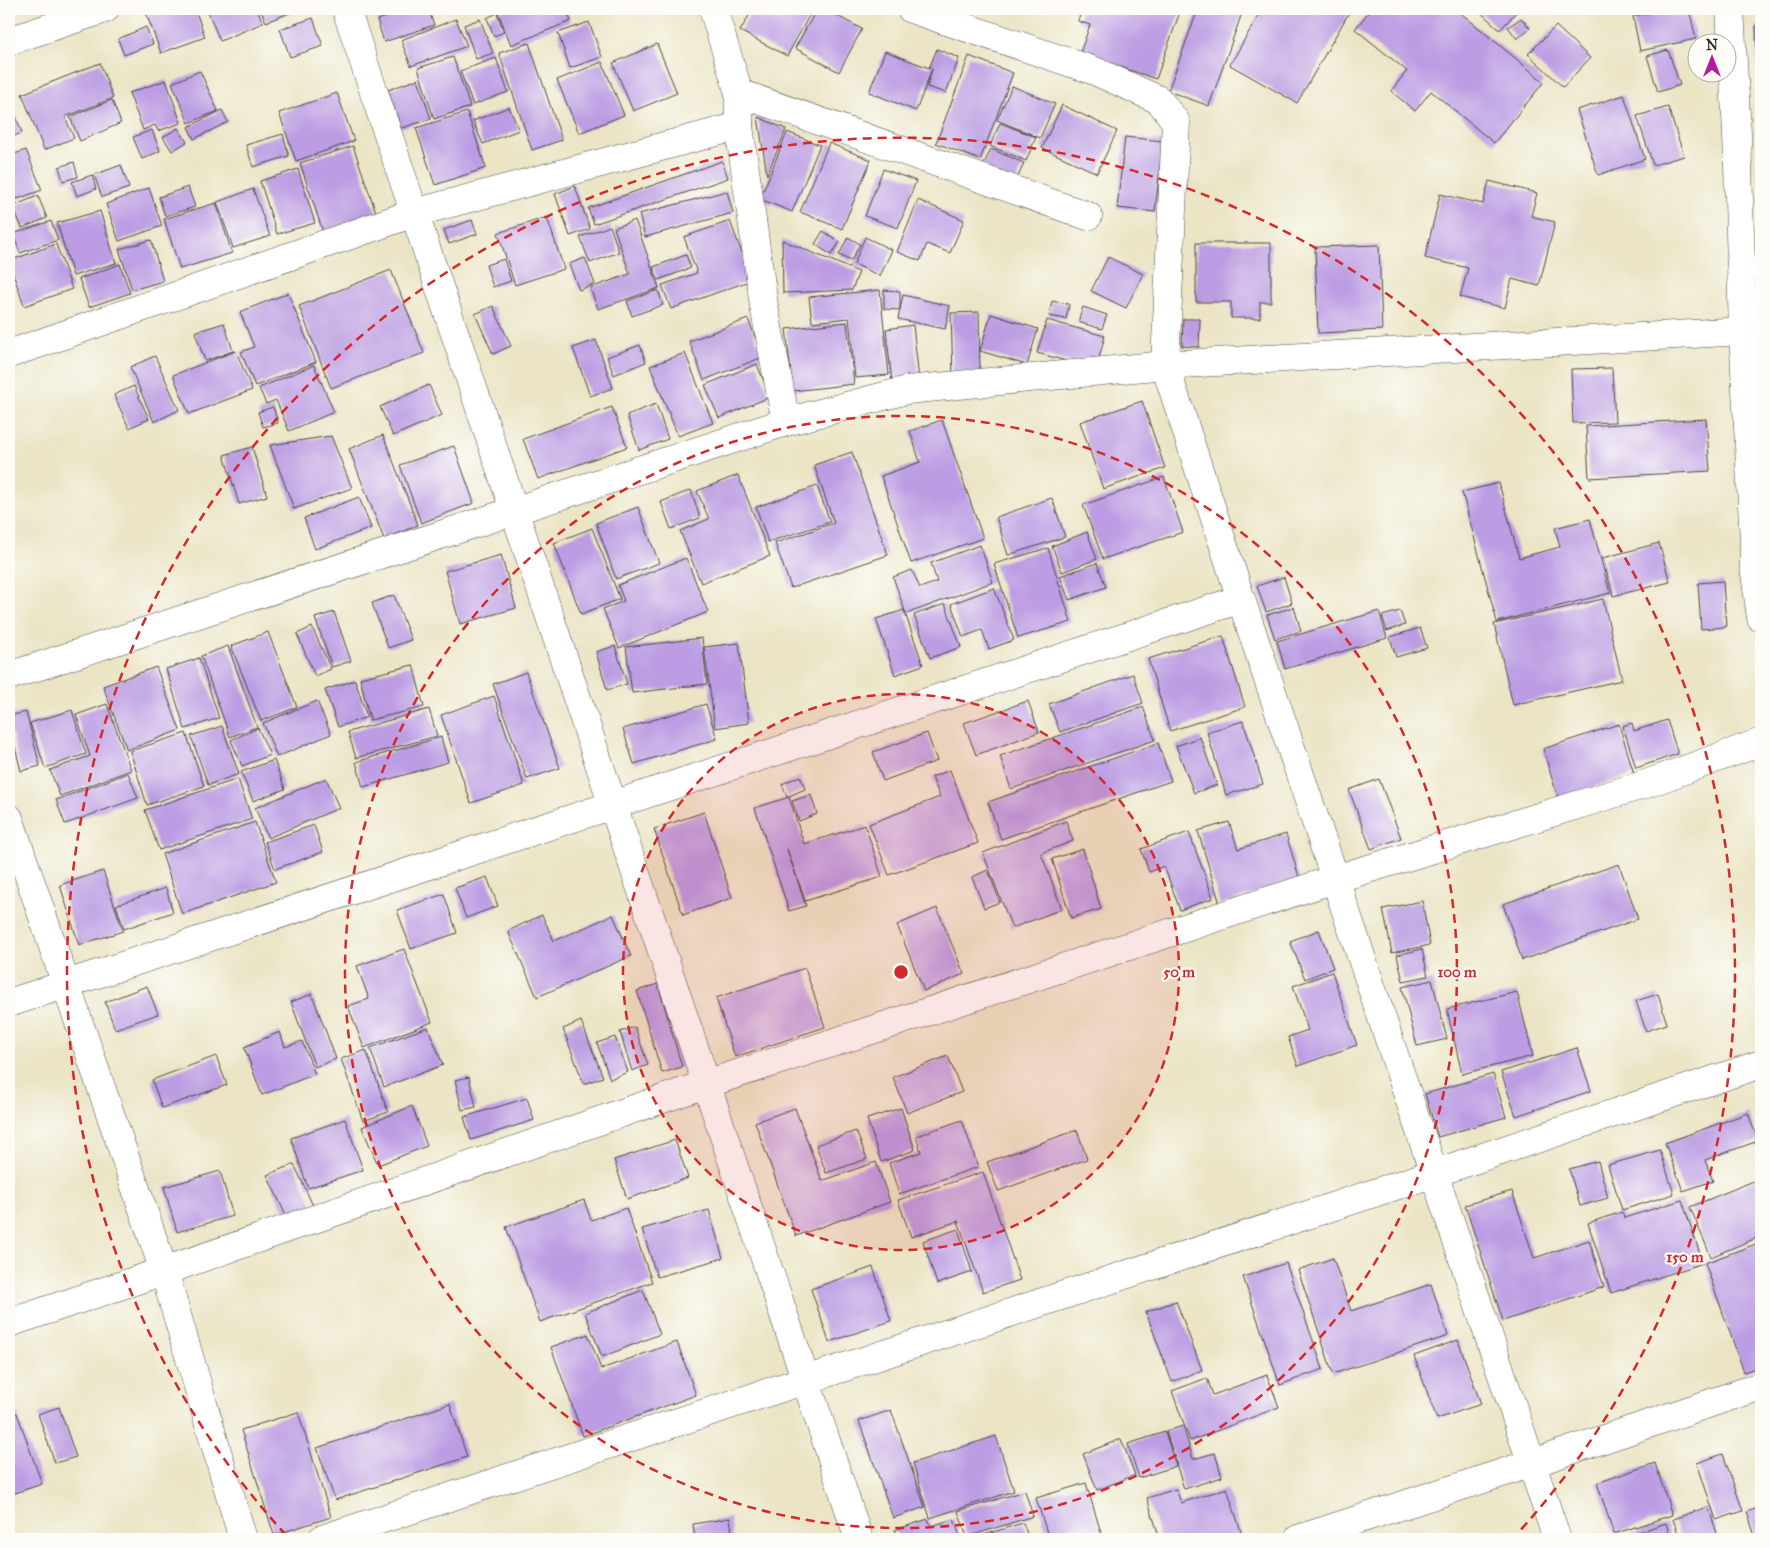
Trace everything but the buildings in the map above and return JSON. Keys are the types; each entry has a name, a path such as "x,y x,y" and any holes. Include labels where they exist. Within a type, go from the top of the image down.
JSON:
{"street":[{"path":"9,41 105,9"},
{"path":"346,9 859,1539"},
{"path":"713,9 739,93 739,126 764,306 786,422"},
{"path":"911,9 1095,71 1159,100 1176,122 1165,365 1241,599 1557,1539"},
{"path":"1730,9 1737,133 1743,331 1758,542 1754,566 1761,618"},
{"path":"739,93 1088,216"},
{"path":"9,354 414,213 739,126"},
{"path":"9,676 786,422 907,390 1165,365 1743,331"},
{"path":"9,1003 1241,599"},
{"path":"9,1323 706,1084 1335,879 1646,784 1761,742"},
{"path":"9,818 164,1271 243,1539"},
{"path":"322,1539 1761,1064"},
{"path":"1298,1539 1533,1463 1761,1386"}]}
